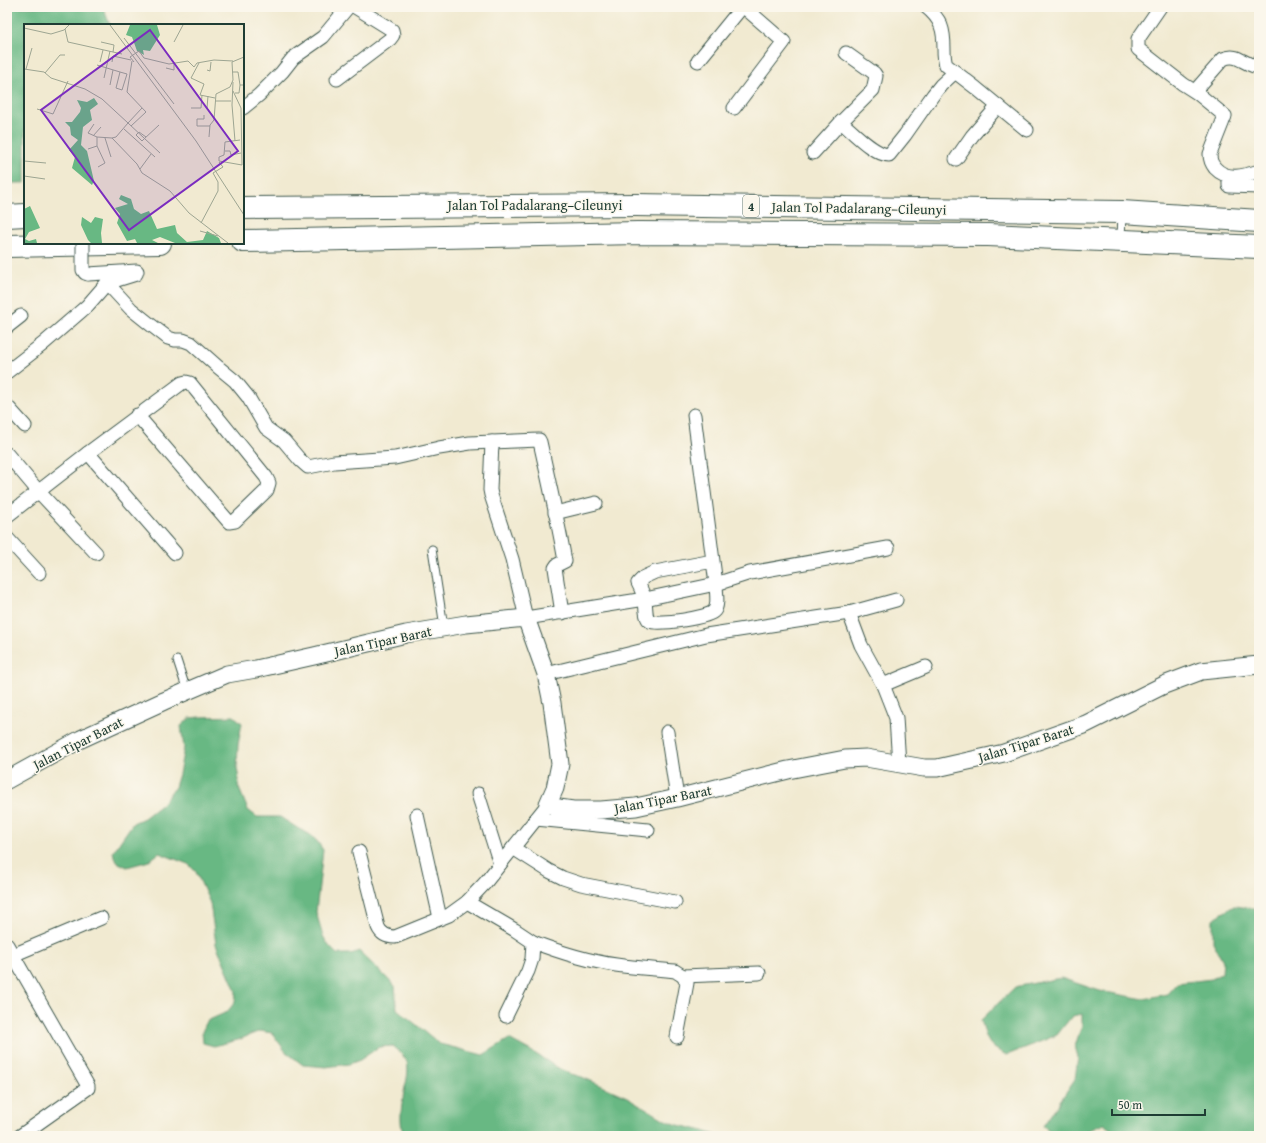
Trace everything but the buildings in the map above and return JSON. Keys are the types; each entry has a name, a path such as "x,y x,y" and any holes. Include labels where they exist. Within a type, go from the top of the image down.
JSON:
{"highway":[{"name":"Jalan Tol Padalarang–Cileunyi","path":"244,208 636,205 1122,212 1259,221"},
{"path":"7,216 24,215"},
{"name":"Jalan Tol Padalarang–Cileunyi","path":"244,241 638,233 988,235 1259,247"},
{"path":"7,246 109,244"}],"street":[{"path":"244,107 259,95 293,58 323,37 348,7"},
{"path":"337,79 390,39 393,35 392,30 355,7"},
{"path":"698,61 743,7 784,42 734,108"},
{"path":"926,7 934,14 942,26 945,63 1027,130"},
{"path":"1160,7 1138,39 1138,49 1183,84 1196,92 1225,116 1214,140 1210,154 1210,160 1218,170 1229,177 1259,171"},
{"path":"813,153 873,90 876,76 874,73 846,53"},
{"path":"1196,92 1223,59 1230,56 1235,57 1254,66 1259,61"},
{"path":"841,122 868,145 883,154 889,154 905,135 941,85 955,72"},
{"path":"956,158 976,130 998,106"},
{"path":"1229,177 1229,186 1259,187"},
{"path":"7,372 43,344 87,306 107,283 136,274 137,271 85,273 83,270 83,244"},
{"path":"107,283 131,309 151,325 168,338 183,340 191,343 218,368 235,381 248,397 266,428 284,441 308,467 334,462 396,458 439,448 470,443 537,439 540,442 561,539 564,561 557,565 556,568 562,613"},
{"path":"7,327 21,316"},
{"path":"7,516 137,415 182,383 186,382 190,382 266,477 269,483 267,490 235,521 229,522 137,415"},
{"path":"7,406 26,426"},
{"path":"694,415 713,560 716,584 717,607 708,615 658,623 651,622 648,619 645,599 638,583 644,577 655,572 713,560"},
{"path":"359,852 380,932 395,938 449,914 467,902 500,864 548,804 554,788 560,764 552,704 546,674 526,618 512,559 491,495 492,442"},
{"path":"88,453 175,553"},
{"path":"7,454 39,492 96,553"},
{"path":"555,513 596,503"},
{"path":"7,538 39,573"},
{"path":"526,618 645,599 716,584 750,573 888,548"},
{"path":"546,674 706,635 849,613 896,600"},
{"path":"849,613 861,645 883,685 896,718 899,764"},
{"name":"Jalan Tipar Barat","path":"7,780 81,740 227,674 256,669 406,634 466,624 526,618"},
{"name":"Jalan Tipar Barat","path":"548,804 559,808 573,810 601,810 636,807 788,770 845,759 866,758 924,768 936,768 1004,753 1086,724 1164,685 1201,671 1259,664"},
{"path":"883,685 926,667"},
{"path":"667,732 677,798"},
{"path":"478,794 500,864"},
{"path":"417,815 440,918"},
{"path":"536,819 648,830"},
{"path":"513,848 549,871 581,884 675,902"},
{"path":"467,902 533,942 554,950 589,960 615,965 675,971 683,976 687,983 677,1037"},
{"path":"20,1136 88,1087 10,950 100,918"},
{"path":"506,1016 528,971 532,959 533,942"},
{"path":"683,976 759,973"}],"lane":[{"path":"1121,241 1122,212"},
{"path":"432,549 444,627"},
{"path":"177,660 187,691"}],"green space":[{"path":"7,7 103,7 110,24 24,24 24,183 7,183"},
{"path":"234,716 242,723 238,745 238,786 248,810 257,817 280,817 309,834 317,841 323,850 316,912 323,936 329,946 337,954 351,954 359,951 395,986 397,1009 440,1044 483,1055 509,1039 560,1069 627,1097 667,1121 719,1136 404,1136 401,1124 401,1112 408,1075 408,1065 404,1058 392,1046 379,1047 360,1060 349,1064 326,1067 303,1065 286,1052 272,1033 260,1031 238,1040 214,1046 203,1043 202,1032 207,1021 227,1012 235,1002 236,991 216,944 210,903 196,872 188,864 159,853 149,861 127,867 117,862 113,852 133,823 144,818 162,804 175,787 184,748 181,726 190,718"},
{"path":"1234,906 1259,909 1259,1136 1115,1136 1113,1130 1104,1124 1082,1133 1058,1136 1043,1126 1075,1079 1078,1057 1075,1046 1082,1025 1082,1014 1072,1016 1057,1035 1007,1055 1000,1052 988,1041 981,1020 1015,987 1061,978 1100,991 1144,999 1167,994 1177,983 1212,979 1222,973 1223,961 1213,942 1213,919"}]}
